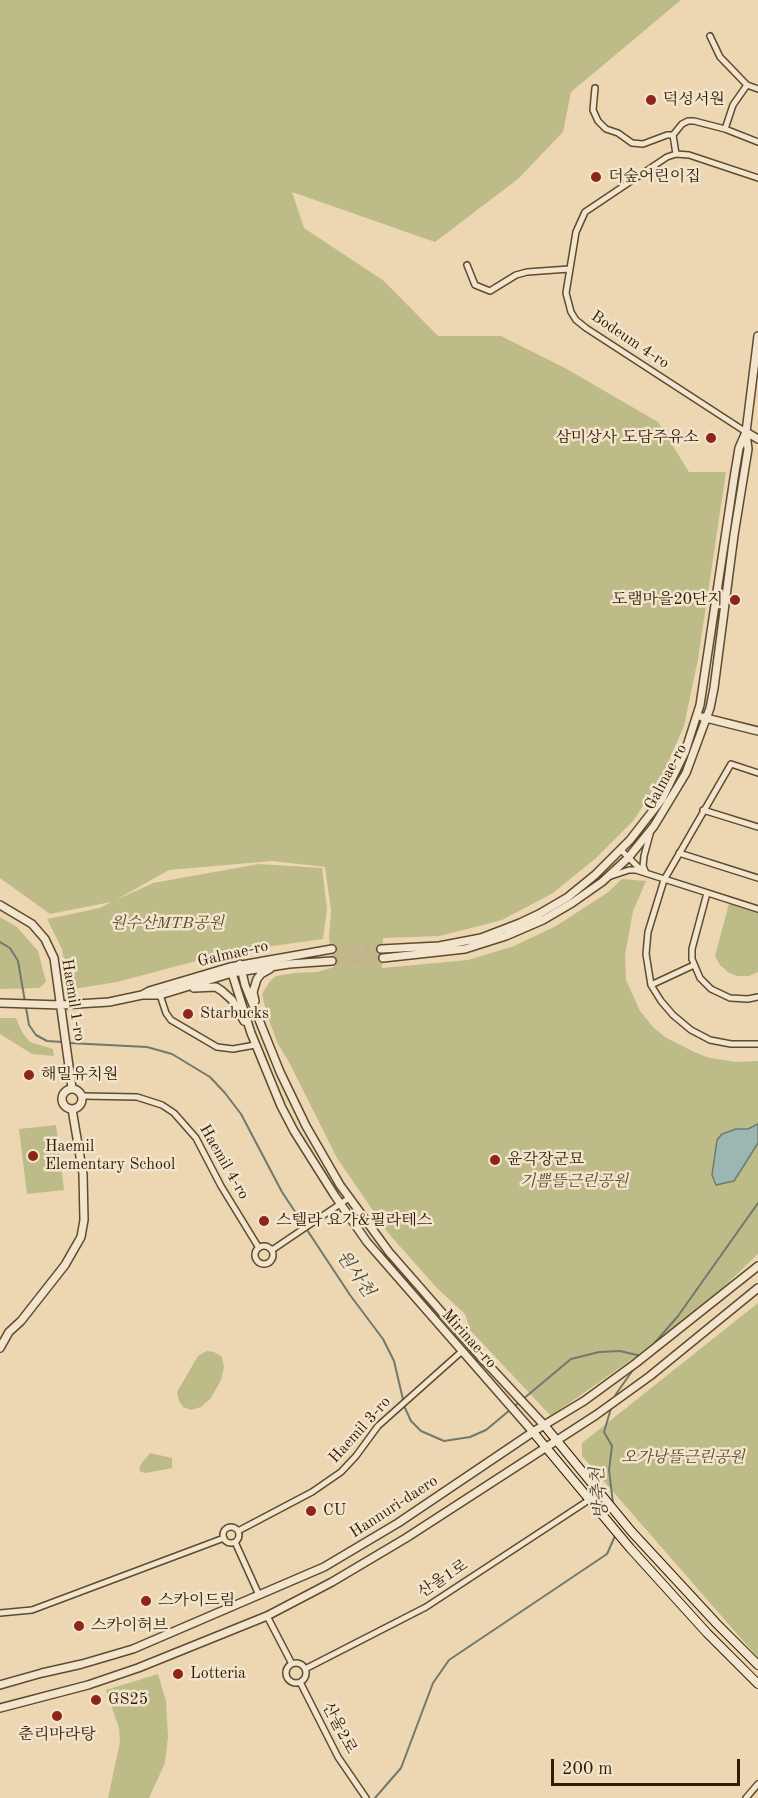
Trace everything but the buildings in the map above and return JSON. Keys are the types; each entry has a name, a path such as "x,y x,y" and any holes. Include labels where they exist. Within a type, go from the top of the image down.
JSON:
{"main road":[{"name":"Mirinae-ro","path":"544,1425 631,1531 758,1665"},
{"name":"Mirinae-ro","path":"533,1432 630,1548 707,1633 758,1684"}],"street":[{"path":"710,36 720,57 747,85 758,89"},
{"path":"725,129 733,105 747,85"},
{"path":"596,88 592,104 594,115 606,129 618,133 632,143 643,144 673,135"},
{"path":"758,142 725,129 694,121 682,124 673,135 675,154 688,155 758,177"},
{"name":"Bodeum 4-ro","path":"675,154 654,165 585,212 576,232 566,293 571,312 576,320 596,336 746,432"},
{"path":"467,265 475,285 490,291 516,275 569,269"},
{"name":"Galmae-ro","path":"383,958 440,953 485,944 543,920 572,903 605,879 628,858 669,804 686,772 707,718 714,687 748,449 746,432 758,336"},
{"path":"746,432 758,439"},
{"name":"Galmae-ro","path":"381,949 449,944 482,938 520,923 568,897 595,875 621,850 662,799 685,752 697,716 708,663 739,448 746,432"},
{"path":"697,716 758,731"},
{"path":"758,773 731,764 664,880 648,932 646,954 651,985 667,1008 691,1030 710,1040 731,1044 758,1044"},
{"path":"703,810 758,827"},
{"path":"646,873 644,856 651,830"},
{"path":"621,850 646,873"},
{"path":"679,853 758,878"},
{"path":"605,879 629,870 646,873 758,909"},
{"path":"707,893 693,941 692,959 700,978 719,994 730,998 758,997"},
{"name":"Haemil 1-ro","path":"0,905 32,924 45,939 54,958 72,1088"},
{"name":"Galmae-ro","path":"142,995 149,991 231,970 332,950"},
{"name":"Galmae-ro","path":"240,968 332,960"},
{"path":"259,1022 253,992 257,979 266,970 286,964"},
{"path":"651,985 694,964"},
{"name":"Mirinae-ro","path":"240,968 280,1072 325,1162 389,1252 544,1425"},
{"name":"Galmae-ro","path":"0,1003 61,1005 108,1002 142,995 160,995 231,970"},
{"name":"Mirinae-ro","path":"231,970 255,1045 294,1131 340,1204 367,1242 533,1432"},
{"path":"181,988 216,987 232,1000 251,1034"},
{"path":"160,995 171,1020 217,1047 233,1049 255,1045"},
{"path":"72,1088 78,1090 82,1096 80,1106 72,1109 64,1106 63,1093 72,1088"},
{"name":"Haemil 4-ro","path":"82,1096 136,1096 155,1102 174,1113 196,1138 221,1186 259,1248"},
{"path":"0,1348 9,1332 21,1321 65,1265 81,1236 84,1220 83,1174 72,1109"},
{"path":"272,1250 349,1198"},
{"path":"266,1246 272,1250 272,1260 264,1264 256,1258 259,1248 266,1246"},
{"name":"Hannuri-daero","path":"0,1685 82,1665 133,1649 324,1567 584,1401 645,1357 758,1266"},
{"name":"Hannuri-daero","path":"0,1708 88,1685 183,1650 267,1616 332,1582 406,1538 596,1415 650,1376 758,1288"},
{"name":"Haemil 3-ro","path":"238,1531 312,1492 341,1472 391,1413 461,1352"},
{"name":"산울1로","path":"305,1669 426,1607 589,1500"},
{"path":"231,1527 238,1531 239,1536 235,1542 228,1542 224,1538 223,1533 226,1529 231,1527"},
{"path":"0,1613 32,1610 224,1538"},
{"path":"235,1542 260,1595"},
{"path":"267,1616 292,1664"},
{"path":"292,1664 299,1664 305,1669 305,1677 300,1682 291,1682 287,1677 286,1671 292,1664"},
{"name":"산울2로","path":"300,1682 338,1757 366,1798"},
{"path":"746,1798 758,1784"}],"green space":[{"path":"0,0 681,0 571,92 563,132 518,179 435,242 292,192 304,228 384,281 438,336 501,336 565,368 658,422 689,472 726,472 698,659 684,726 663,774 634,820 596,858 553,893 502,920 440,936 383,938 382,968 468,960 514,946 556,926 607,893 622,879 646,881 633,911 625,955 626,980 640,1011 665,1037 694,1052 710,1058 736,1062 758,1061 758,1254 712,1298 632,1359 551,1416 470,1330 465,1314 436,1287 389,1234 337,1158 278,1044 262,994 270,981 276,976 317,972 334,967 329,939 331,910 325,867 272,861 169,870 114,901 153,883 259,864 322,868 327,909 323,939 230,952 117,982 74,989 68,983 62,949 47,919 100,908 111,902 50,914 0,878"},
{"path":"730,900 758,909 758,972 749,976 737,976 728,972 715,956"},
{"path":"0,917 17,927 38,951 46,982 39,988 0,989"},
{"path":"0,1018 16,1018 22,1032 30,1042 53,1049 54,1056 32,1054 0,1034"},
{"path":"56,1125 64,1190 27,1194 19,1129"},
{"name":"오가낭뜰근린공원","path":"758,1303 758,1658 582,1456 582,1443"},
{"path":"207,1351 222,1357 224,1367 221,1380 211,1398 201,1407 191,1410 183,1407 177,1392 198,1356"},
{"path":"150,1453 172,1458 172,1468 141,1472 139,1469 141,1464"},
{"path":"158,1674 166,1701 168,1737 165,1763 149,1798 108,1798 120,1742 119,1728 106,1690"}],"water":[{"path":"758,1124 758,1143 734,1181 716,1185 712,1175 717,1140 722,1134 736,1129 748,1129"}],"waterway":[{"name":"원사천","path":"0,942 10,948 18,961 29,1025 36,1035 47,1041 63,1042"},
{"name":"원사천","path":"69,1043 147,1047 172,1054 210,1077 225,1093 241,1114 282,1192 350,1295 383,1339 394,1361 405,1408 411,1421 421,1431 444,1441 470,1437 486,1430 571,1359 599,1352 620,1351 641,1356"},
{"name":"방축천","path":"652,1346 678,1316 758,1203"},
{"name":"방축천","path":"614,1400 635,1367"},
{"name":"방축천","path":"612,1405 604,1432 612,1446 609,1470 613,1503"},
{"name":"방축천","path":"375,1798 401,1768 433,1683 449,1660 607,1554 615,1536"}],"tunnel":[{"path":"332,949 381,949"},
{"path":"332,961 383,958"}],"place":[{"name":"덕성서원","path":"651,100"},
{"name":"더숲어린이집","path":"596,177"},
{"name":"삼미상사 도담주유소","path":"711,438"},
{"name":"도램마을20단지","path":"735,600"},
{"name":"Starbucks","path":"188,1014"},
{"name":"해밀유치원","path":"29,1075"},
{"name":"Haemil Elementary School","path":"33,1156"},
{"name":"윤각장군묘","path":"495,1160"},
{"name":"스텔라 요가&필라테스","path":"264,1221"},
{"name":"CU","path":"311,1511"},
{"name":"스카이드림","path":"146,1601"},
{"name":"스카이허브","path":"79,1626"},
{"name":"Lotteria","path":"178,1674"},
{"name":"GS25","path":"96,1700"},
{"name":"춘리마라탕","path":"57,1716"}],"park label":[{"name":"원수산MTB공원","path":"167,924"},
{"name":"기쁨뜰근린공원","path":"574,1182"}]}
